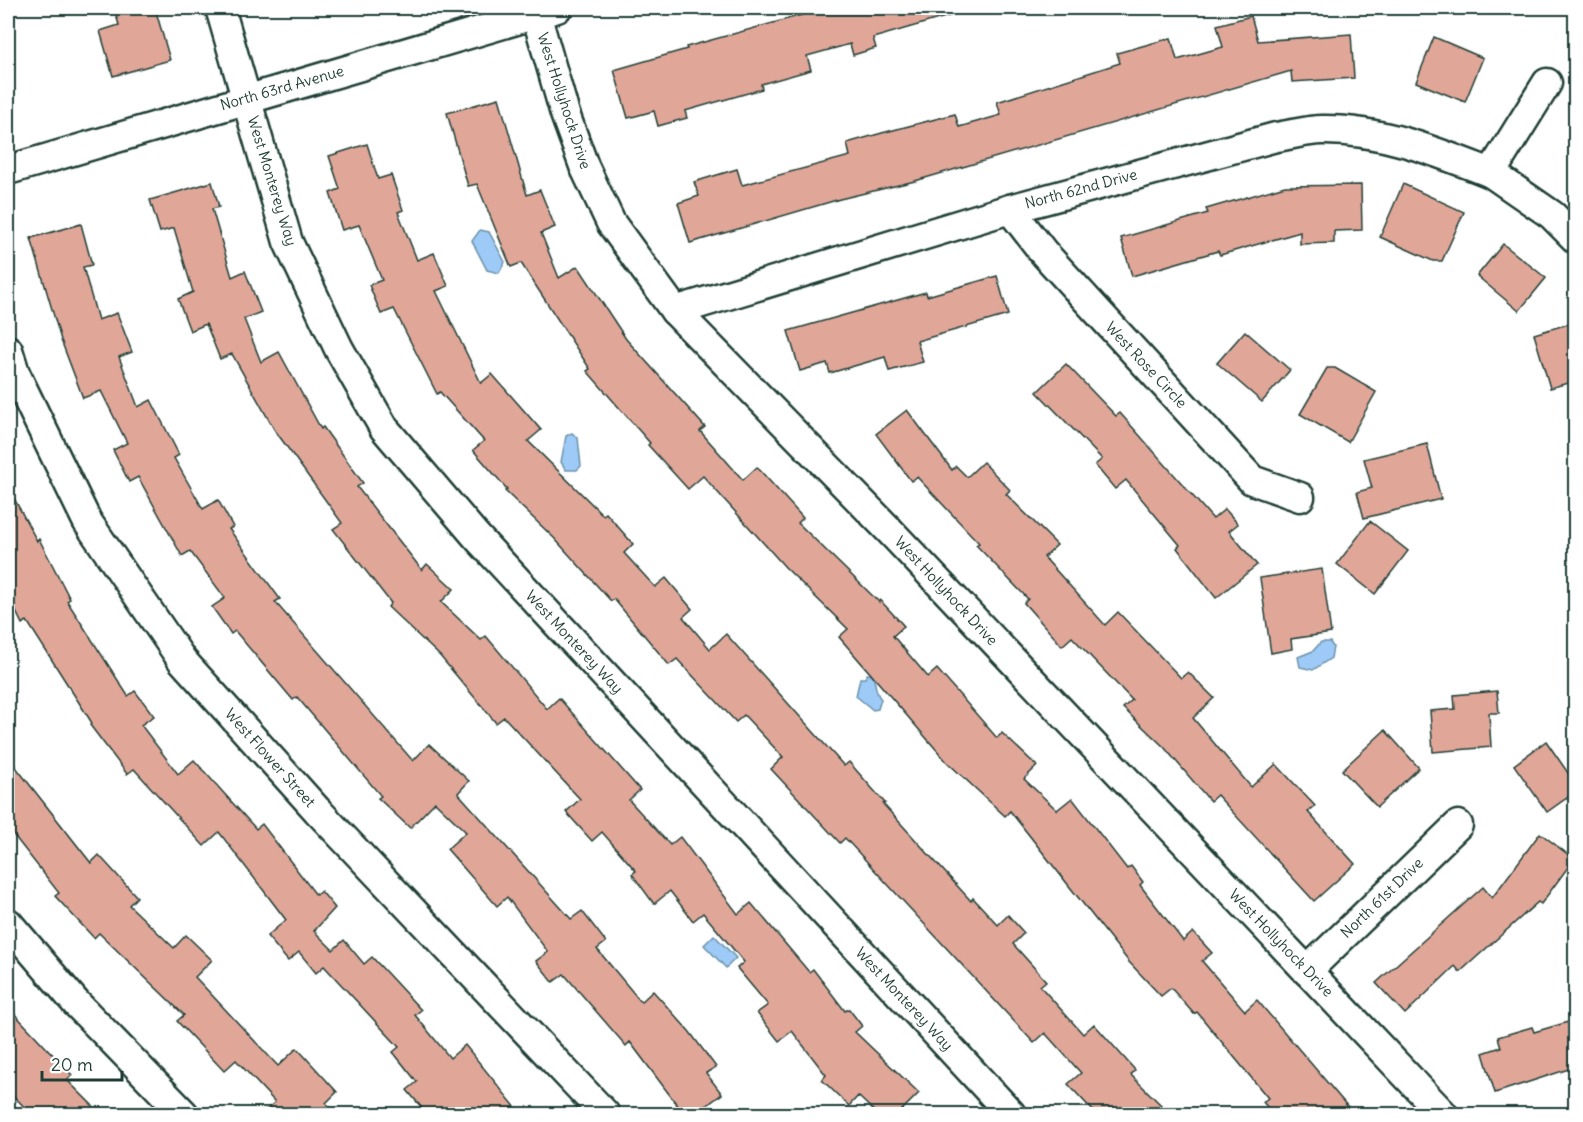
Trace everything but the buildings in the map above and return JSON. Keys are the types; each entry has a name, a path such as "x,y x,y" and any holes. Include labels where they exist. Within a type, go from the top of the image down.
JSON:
{"street":[{"name":"West Monterey Way","path":"220,8 288,242 339,349 384,428 476,536 997,1110"},
{"name":"North 63rd Avenue","path":"8,170 546,11"},
{"name":"West Hollyhock Drive","path":"546,11 565,114 584,166 611,223 675,311 888,529 1443,1114"},
{"path":"1491,173 1547,83"},
{"name":"North 62nd Drive","path":"675,311 1010,209 1243,144 1320,130 1357,133 1409,143 1491,173 1552,215 1575,239"},
{"name":"West Rose Circle","path":"1010,209 1044,253 1252,480 1300,497"},
{"name":"West Flower Street","path":"8,350 15,373 87,521 182,660 317,810 605,1114"},
{"name":"North 61st Drive","path":"1307,971 1458,825"},
{"path":"8,923 76,1003 184,1114"}],"water":[{"path":"480,230 489,232 505,262 499,273 487,270 472,241"},
{"path":"572,433 578,438 581,466 577,470 566,470 561,462 566,436"},
{"path":"1321,642 1330,642 1333,647 1331,658 1313,670 1300,667 1298,657 1313,651"},
{"path":"867,674 872,675 881,699 878,709 873,710 856,696 860,678 865,678"},
{"path":"714,935 736,958 726,968 704,945"}]}
